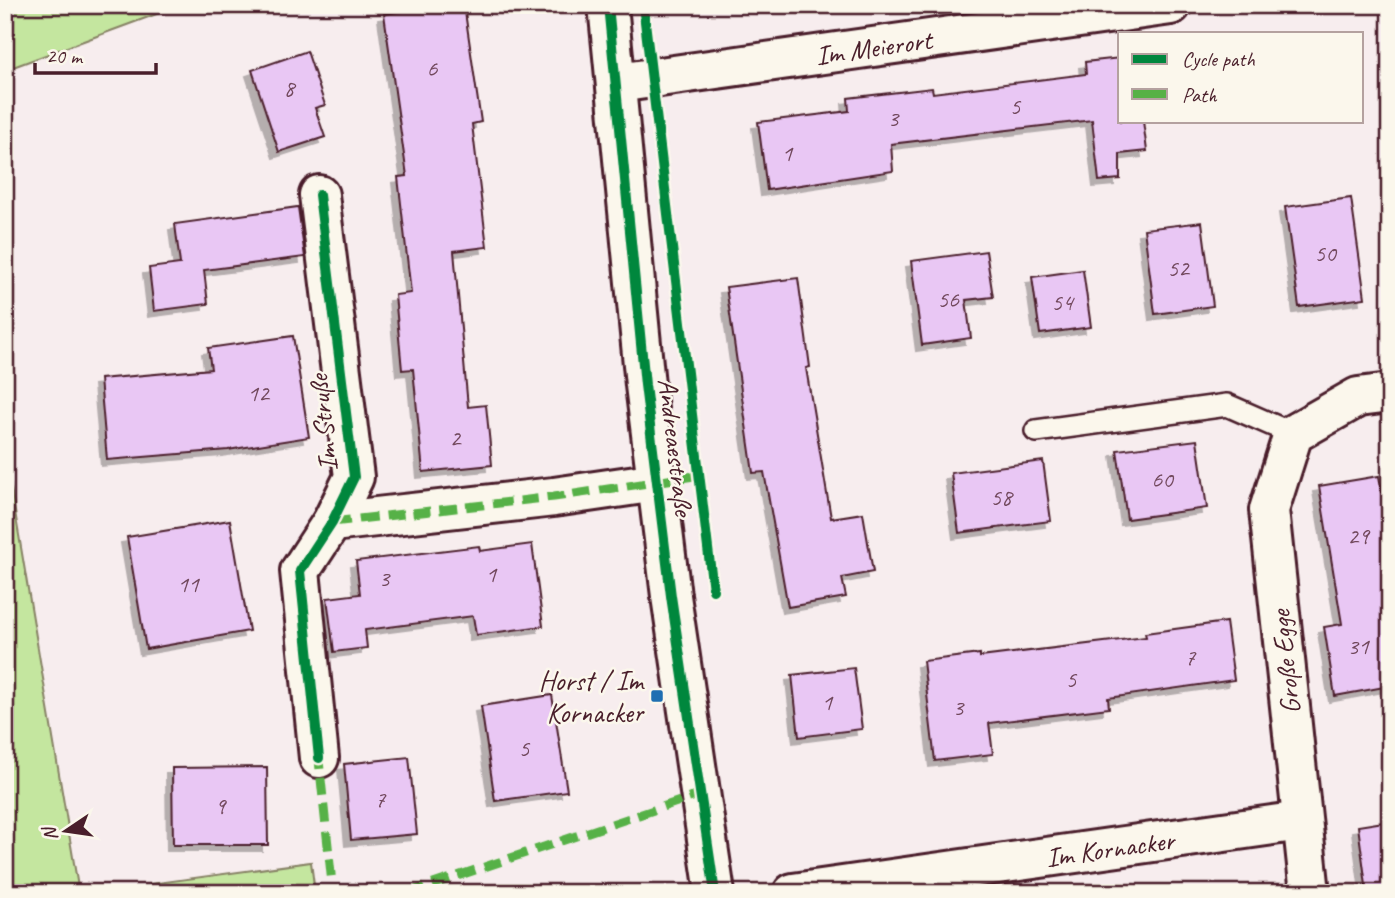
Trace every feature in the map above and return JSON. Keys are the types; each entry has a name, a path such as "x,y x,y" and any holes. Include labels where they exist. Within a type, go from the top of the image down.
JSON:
{"street":[{"name":"Andreaestraße","path":"608,5 645,385 671,596 715,893"},
{"name":"Im Meierort","path":"617,83 1001,17 1171,5"},
{"name":"Im Struße","path":"319,195 354,477 332,523 300,571 319,758"},
{"path":"1293,434 1358,397 1390,393"},
{"name":"Große Egge","path":"1293,434 1269,510 1310,893"},
{"path":"332,523 657,482"},
{"name":"Im Kornacker","path":"793,893 1301,821"}],"lane":[{"path":"1035,431 1227,405 1293,434"}],"green space":[{"path":"5,5 181,5 5,70"},
{"path":"5,452 79,893 5,893"},
{"path":"311,862 315,893 153,893 150,884"}],"building":[{"path":"444,5 464,5 481,122 472,124 487,247 454,251 468,407 486,405 492,465 423,472 413,369 402,370 395,295 411,293 398,177 407,176 384,14"},
{"path":"307,51 325,105 315,108 325,137 279,152 252,70"},
{"path":"1118,58 1118,122 1143,122 1147,151 1120,154 1120,179 1099,181 1092,120 891,144 893,171 767,190 758,122 849,111 848,98 932,88 933,93 1086,74 1085,62"},
{"path":"1351,198 1365,298 1299,307 1285,207"},
{"path":"298,207 305,257 204,270 208,304 154,311 149,268 180,264 175,224"},
{"path":"1202,222 1213,306 1155,314 1144,229"},
{"path":"986,251 993,297 966,300 971,338 922,345 911,261"},
{"path":"1083,270 1091,327 1040,334 1032,277"},
{"path":"798,278 810,367 806,368 831,518 863,513 873,572 842,578 846,597 788,607 764,472 753,473 726,287"},
{"path":"293,336 309,437 228,450 107,460 100,379 211,369 208,348"},
{"path":"1197,440 1207,508 1127,519 1117,450"},
{"path":"1043,461 1051,521 959,533 951,473"},
{"path":"1379,476 1384,503 1390,502 1390,686 1335,696 1324,627 1342,624 1319,486"},
{"path":"230,520 249,631 146,649 127,537"},
{"path":"532,544 543,626 476,635 473,616 365,630 367,648 334,652 327,598 360,594 356,561 479,546 480,551"},
{"path":"1226,622 1234,680 1108,698 1109,708 989,723 993,754 935,761 923,661 980,654 980,657 1146,637 1145,633"},
{"path":"854,668 862,729 799,737 792,675"},
{"path":"552,695 567,791 495,801 481,706"},
{"path":"409,757 417,834 351,840 344,764"},
{"path":"267,767 268,845 173,845 172,768"},
{"path":"1390,821 1390,893 1367,893 1358,826"}],"marked path":[{"path":"332,522 554,497 701,475"},
{"path":"318,751 333,893"},
{"path":"407,893 701,794"}],"cycle path":[{"path":"608,5 645,385 671,596 715,893"},
{"path":"643,5 713,590"},
{"path":"319,195 354,477 332,522 300,571 319,758"}],"place":[{"name":"Horst / Im Kornacker","path":"657,696"}]}
